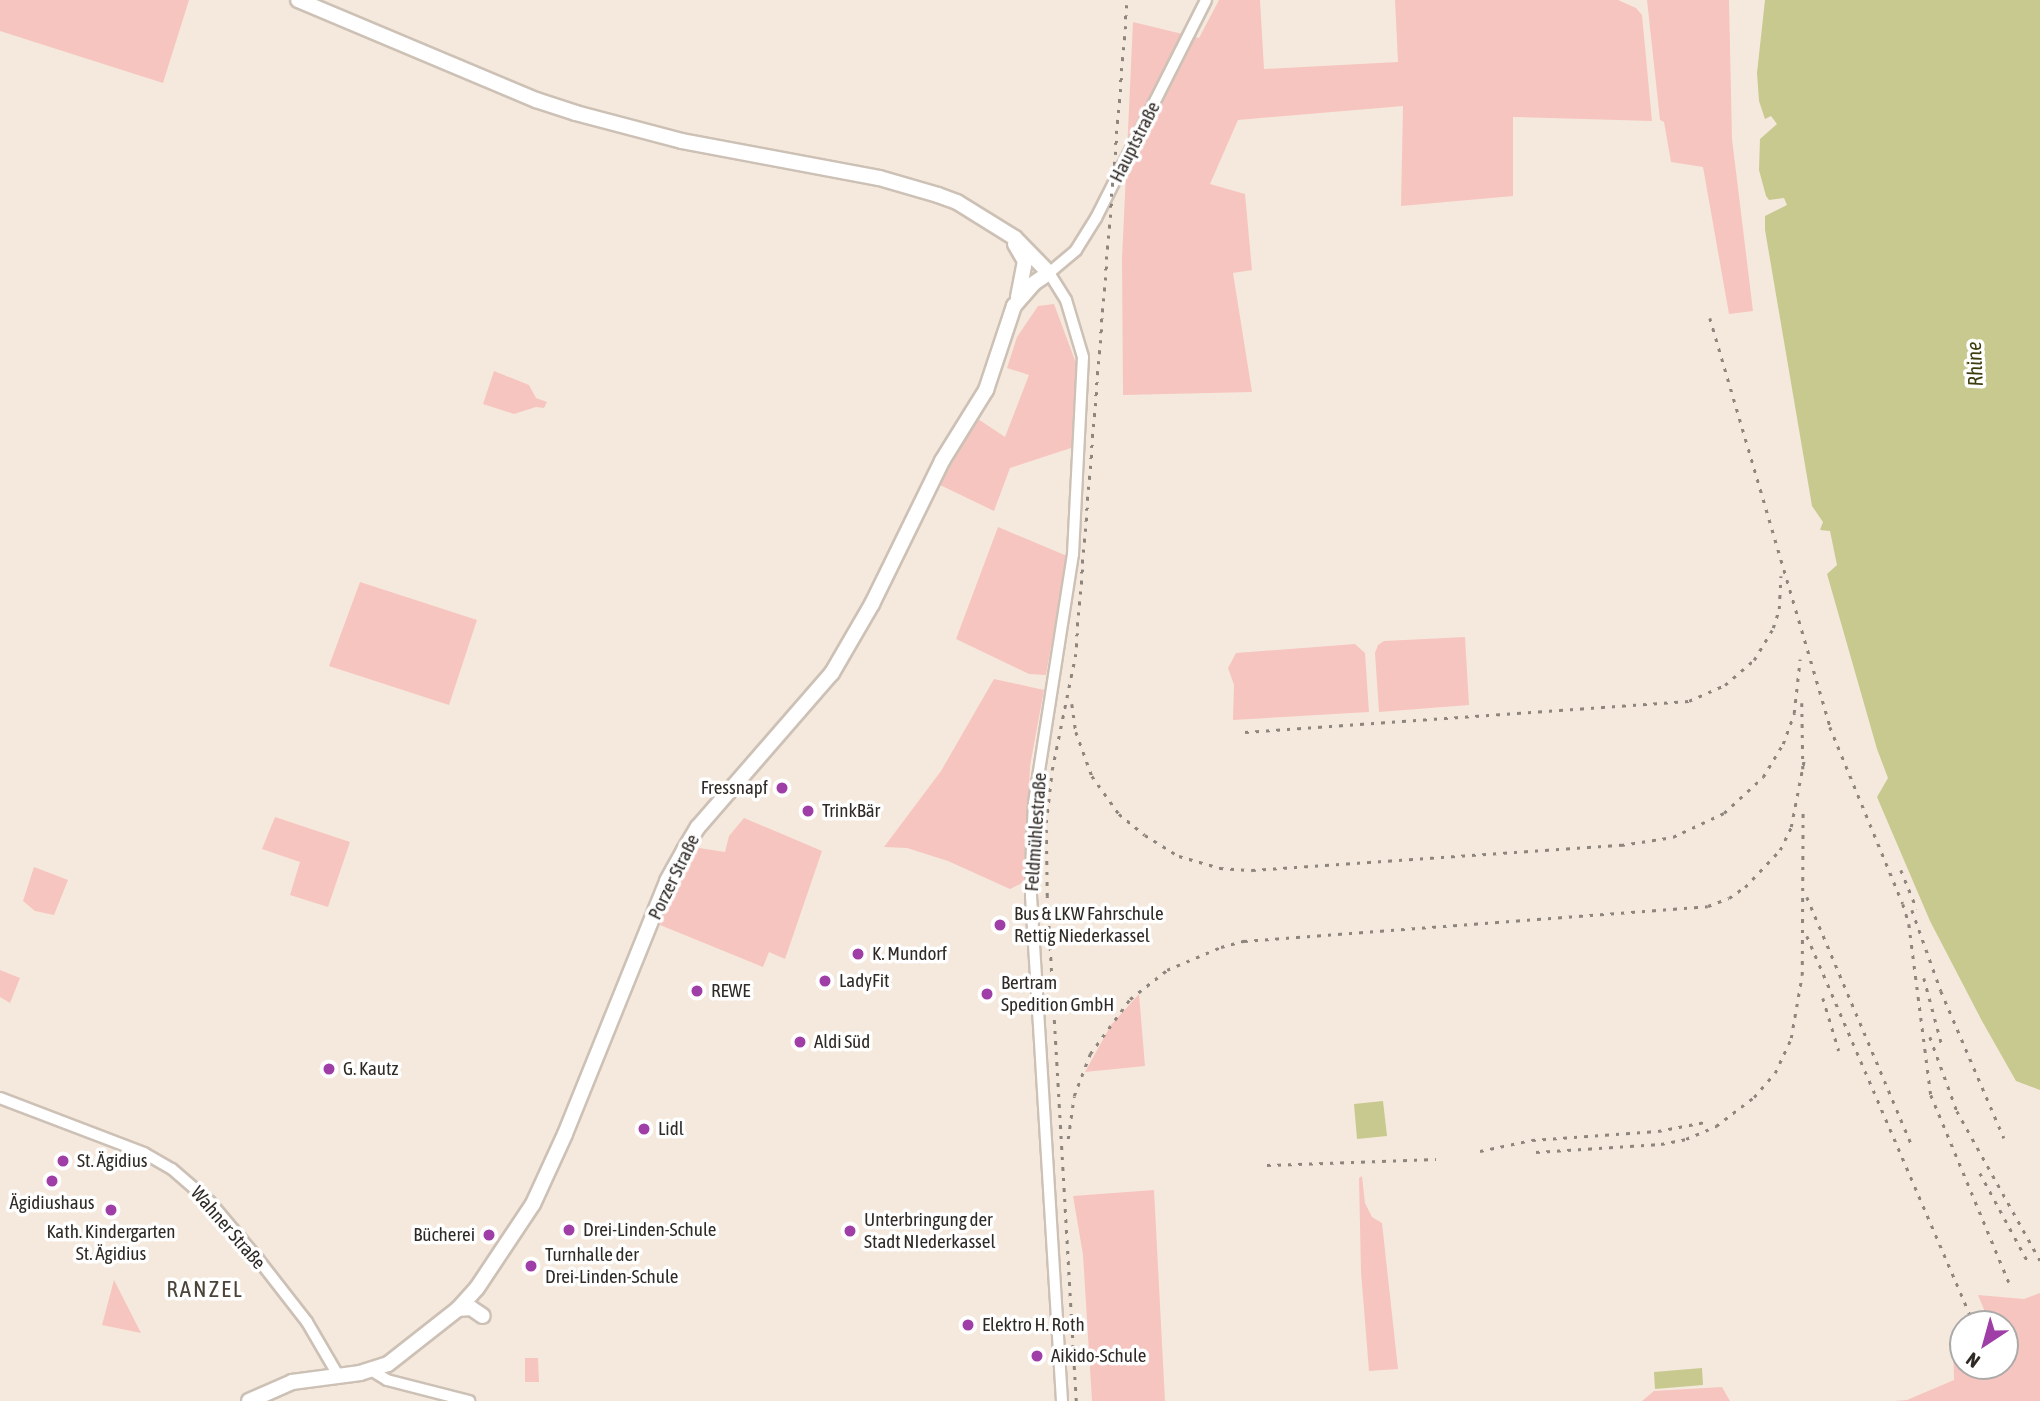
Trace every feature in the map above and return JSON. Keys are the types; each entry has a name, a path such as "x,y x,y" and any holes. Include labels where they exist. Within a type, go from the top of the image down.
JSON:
{"main road":[{"path":"298,0 576,113 682,141 879,178 957,202 1003,229 1026,247 1049,272"},
{"path":"1003,229 1025,261 1018,300"},
{"name":"Porzer Straße","path":"250,1401 280,1386 371,1370 388,1364 458,1309 477,1288 533,1204 565,1135 679,858 698,827 832,673 873,604 942,461 986,390 1003,331 1018,300 1049,272"},
{"path":"458,1309 471,1308 483,1316"}],"street":[{"name":"Hauptstraße","path":"1049,272 1076,250 1096,218 1206,0"},
{"name":"Feldmühlestraße","path":"1049,272 1066,300 1083,357 1073,554 1034,803 1031,865 1062,1401"},
{"name":"Wahner Straße","path":"0,1098 144,1153 173,1169 210,1202 258,1259 307,1322 338,1375"},
{"path":"371,1370 387,1380 469,1401"}],"shaded area":[{"path":"0,0 189,0 163,83 0,31"},
{"path":"1219,0 1260,0 1264,69 1398,62 1395,0 1618,0 1636,8 1642,15 1652,121 1513,117 1513,196 1401,206 1403,106 1238,120 1210,184 1245,194 1252,270 1233,273 1252,392 1123,395 1122,259 1133,22 1199,38"},
{"path":"1647,0 1729,0 1732,139 1753,311 1729,314 1703,167 1671,162 1664,122 1660,120"},
{"path":"1054,304 1076,363 1074,447 1010,468 994,511 938,484 961,441 978,419 1005,437 1029,375 1007,368 1017,337 1038,306"},
{"path":"494,371 529,385 536,398 547,402 544,408 536,407 514,414 483,404"},
{"path":"998,527 1067,556 1046,675 1029,674 956,639"},
{"path":"360,582 477,620 449,705 329,666"},
{"path":"1465,637 1469,705 1379,712 1375,653 1378,645 1384,641"},
{"path":"1355,644 1365,653 1369,712 1233,720 1234,685 1228,668 1236,653"},
{"path":"994,679 1044,690 1030,766 1026,881 1010,889 948,861 907,848 884,847 941,771"},
{"path":"275,817 350,842 328,907 290,895 300,862 262,849"},
{"path":"744,818 822,851 785,959 769,952 763,967 660,925 684,867 699,848 725,852 729,836"},
{"path":"34,867 68,880 54,915 35,911 23,901"},
{"path":"0,970 20,978 10,1003 0,997"},
{"path":"1139,994 1145,1066 1085,1072 1111,1025"},
{"path":"1362,1176 1365,1203 1372,1217 1382,1223 1398,1369 1369,1371 1361,1272 1359,1178"},
{"path":"1154,1190 1165,1401 1092,1401 1083,1255 1073,1196"},
{"path":"114,1280 141,1333 102,1325"},
{"path":"2040,1293 2040,1401 1894,1401 1907,1400 1954,1380 2019,1380 2019,1310 1984,1310 1978,1295 2024,1299"},
{"path":"525,1358 538,1358 539,1382 525,1382"},
{"path":"1722,1387 1730,1401 1642,1401 1654,1391"}],"water":[{"name":"Rhine","path":"1765,0 2040,0 2040,1090 2016,1081 1982,1021 1930,921 1877,797 1888,778 1877,749 1827,574 1837,565 1830,531 1820,530 1823,522 1812,506 1765,230 1765,216 1787,205 1784,198 1769,200 1759,170 1760,139 1777,124 1771,116 1765,119 1759,101 1757,73"},
{"path":"1383,1101 1387,1136 1357,1139 1354,1104"},
{"path":"1702,1368 1703,1385 1655,1389 1654,1372"}],"railway":[{"path":"1076,1401 1047,896 1046,823 1052,770 1075,657 1127,0"},
{"path":"1710,318 1830,727 1909,924 1931,1095 2009,1282"},
{"path":"1245,732 1689,701 1725,685 1754,660 1773,628 1779,609 1781,576"},
{"path":"1072,704 1076,732 1092,776 1119,814 1145,835 1179,856 1220,868 1252,870 1621,845 1673,837 1724,813 1763,777 1783,744 1794,713 1800,659"},
{"path":"1802,703 1803,769"},
{"path":"1068,1139 1074,1096 1090,1054 1130,999 1167,970 1221,947 1244,941 1708,906 1729,898 1745,887 1780,850 1791,827 1804,760"},
{"path":"1536,1152 1661,1144 1686,1139 1716,1126 1754,1097 1775,1073 1791,1038 1802,975 1803,808"},
{"path":"1901,870 1917,909"},
{"path":"1807,897 1912,1145"},
{"path":"1912,910 1941,991 2004,1138"},
{"path":"1807,936 1968,1310"},
{"path":"1924,978 1943,1049"},
{"path":"1823,998 1839,1051"},
{"path":"1930,1037 1957,1111 2040,1260"},
{"path":"1480,1151 1532,1140 1658,1131 1705,1122"},
{"path":"1267,1165 1436,1159"},
{"path":"1980,1173 2027,1260"}],"place":[{"name":"Fressnapf","path":"782,788"},
{"name":"TrinkBär","path":"808,811"},
{"name":"Bus & LKW Fahrschule Rettig Niederkassel","path":"1000,925"},
{"name":"K. Mundorf","path":"858,954"},
{"name":"LadyFit","path":"825,981"},
{"name":"REWE","path":"697,991"},
{"name":"Bertram Spedition GmbH","path":"987,994"},
{"name":"Aldi Süd","path":"800,1042"},
{"name":"G. Kautz","path":"329,1069"},
{"name":"Lidl","path":"644,1129"},
{"name":"St. Ägidius","path":"63,1161"},
{"name":"Ägidiushaus","path":"52,1181"},
{"name":"Kath. Kindergarten St. Ägidius","path":"111,1210"},
{"name":"Drei-Linden-Schule","path":"569,1230"},
{"name":"Unterbringung der Stadt NIederkassel","path":"850,1231"},
{"name":"Bücherei","path":"489,1235"},
{"name":"Turnhalle der Drei-Linden-Schule","path":"531,1266"},
{"name":"Elektro H. Roth","path":"968,1325"},
{"name":"Aikido-Schule","path":"1037,1356"}],"district":[{"name":"RANZEL","path":"205,1289"}]}
